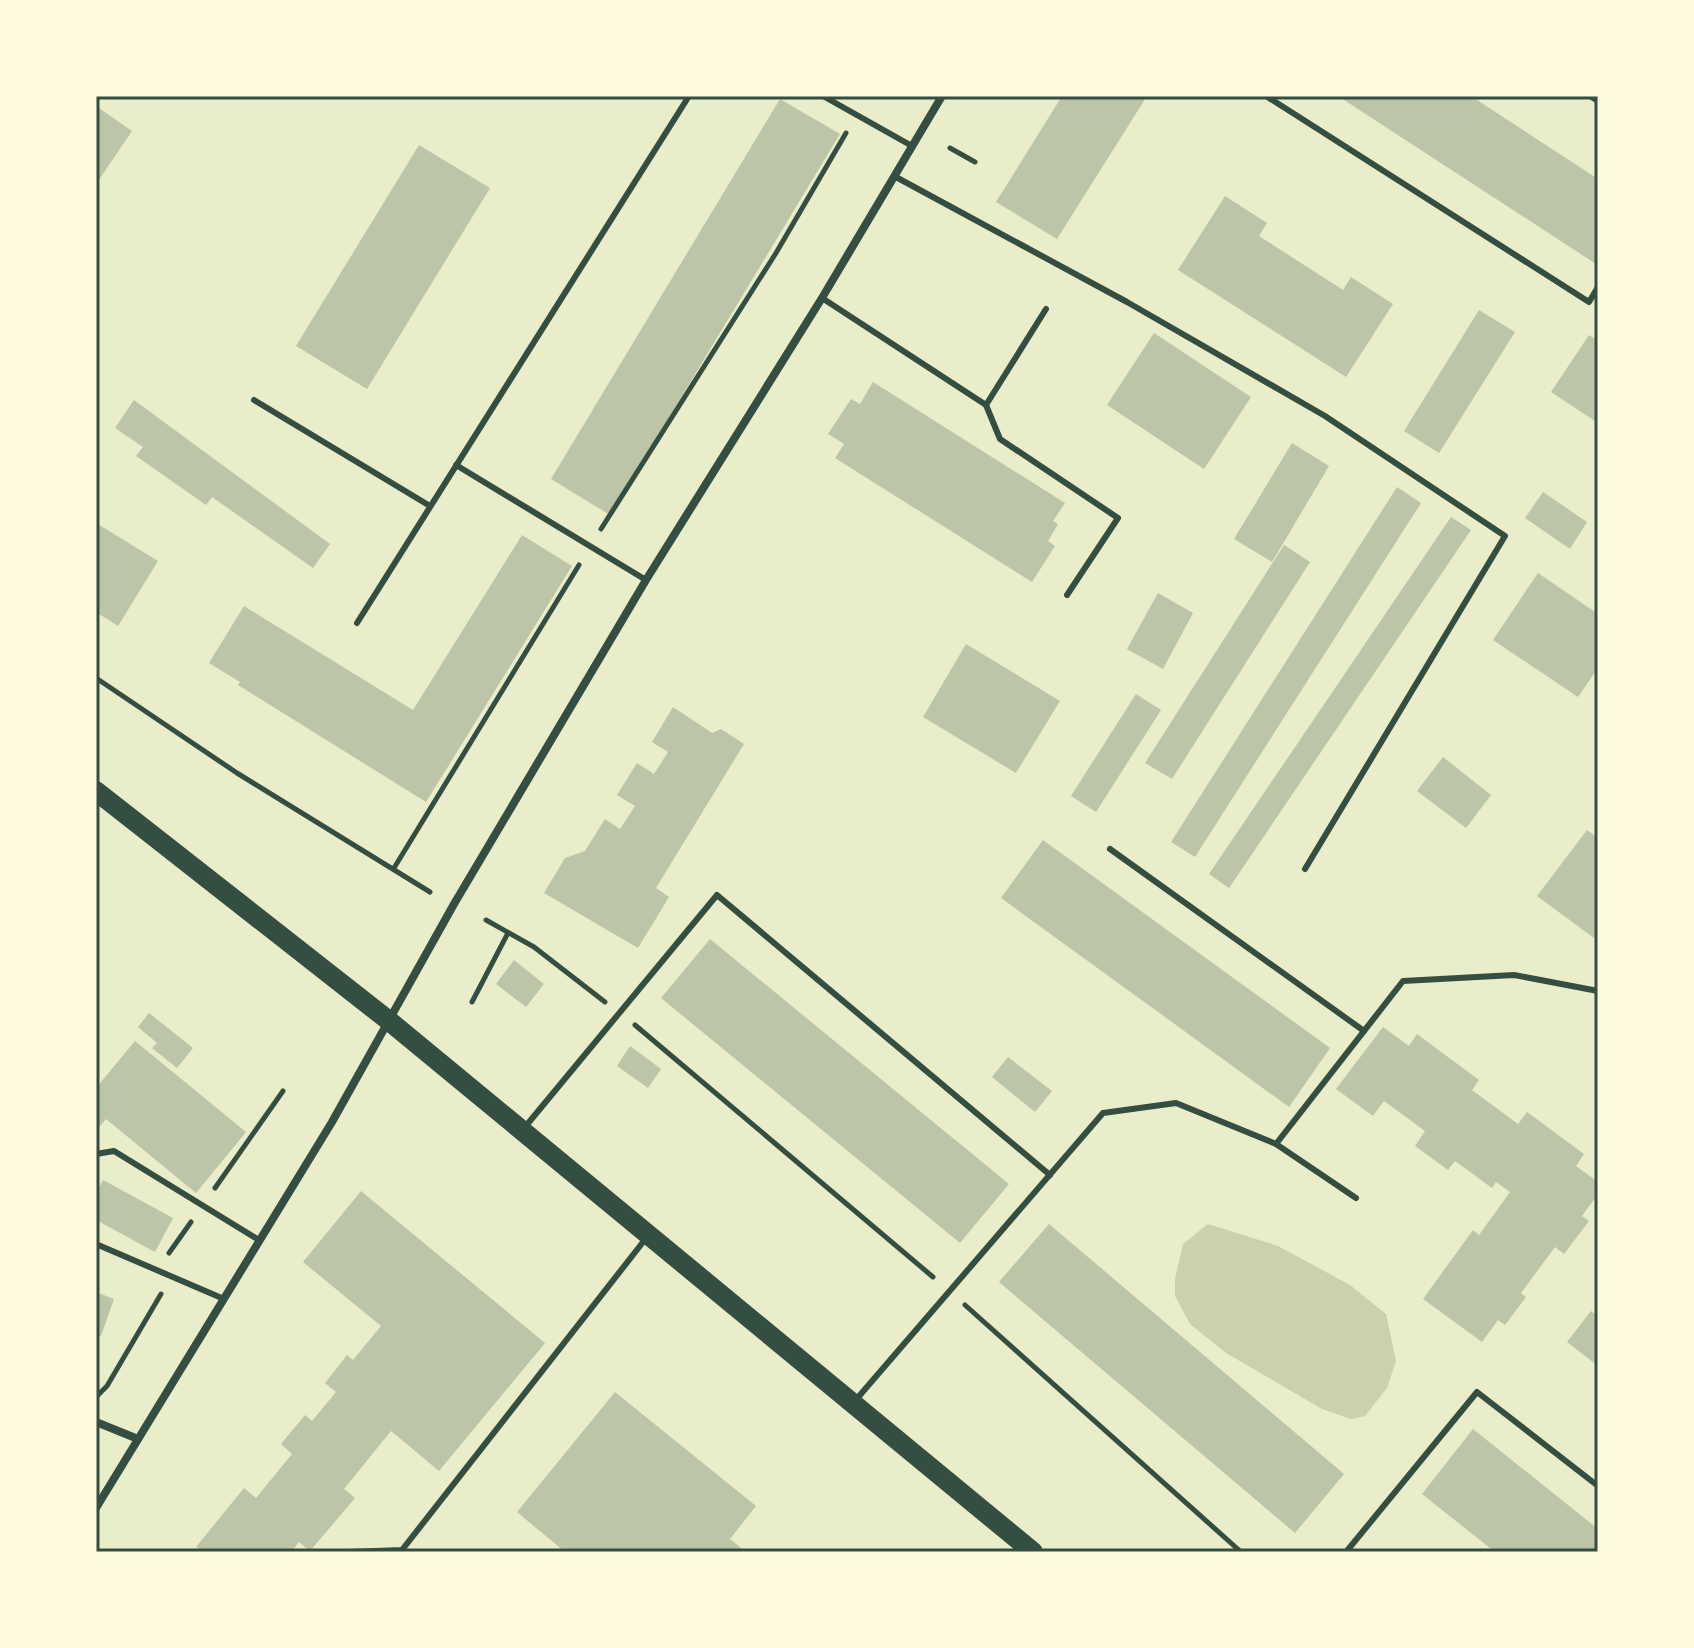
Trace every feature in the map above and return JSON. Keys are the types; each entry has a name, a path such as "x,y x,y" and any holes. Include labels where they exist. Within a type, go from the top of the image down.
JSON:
{"main road":[{"path":"96,791 388,1020 1033,1552"}],"street":[{"path":"96,1508 332,1122 388,1020 646,580 822,298 941,96"},
{"path":"1592,96 1598,100"},
{"path":"96,1422 138,1439"}],"lane":[{"path":"357,623 689,96"},
{"path":"823,96 912,146"},
{"path":"1266,96 1589,302 1598,287"},
{"path":"894,176 1127,302 1325,416 1505,536 1305,869"},
{"path":"822,298 986,405 1000,439 1118,518 1067,595"},
{"path":"986,405 1046,309"},
{"path":"254,400 430,506"},
{"path":"456,465 646,580"},
{"path":"1110,849 1364,1031"},
{"path":"522,1130 717,895 1050,1175"},
{"path":"1276,1144 1403,981 1514,975 1598,991"},
{"path":"852,1405 1103,1113 1176,1103 1276,1144 1356,1198"},
{"path":"96,1154 114,1151 259,1240"},
{"path":"349,1552 402,1550 649,1234"},
{"path":"96,1244 224,1299"},
{"path":"1346,1552 1477,1392 1598,1486"}],"path":[{"path":"776,253 856,115"},
{"path":"950,148 975,162"},
{"path":"96,678 237,773 430,892"},
{"path":"486,920 534,947 620,1013 949,1291 1241,1552"},
{"path":"472,1002 508,933"},
{"path":"157,1270 283,1091"},
{"path":"96,1397 107,1386 172,1276"}],"green space":[{"path":"1208,1224 1278,1246 1350,1285 1386,1314 1396,1361 1387,1388 1365,1416 1351,1419 1322,1409 1226,1353 1190,1324 1175,1296 1175,1279 1183,1244"}],"building":[{"path":"1062,96 1147,96 1057,239 996,202"},
{"path":"1338,96 1471,96 1598,179 1598,261 1596,264"},
{"path":"780,99 840,134 610,515 551,479"},
{"path":"96,106 132,131 96,184"},
{"path":"419,145 490,188 367,389 296,346"},
{"path":"1225,196 1267,223 1259,236 1343,290 1351,277 1393,304 1346,377 1178,270"},
{"path":"1479,310 1515,332 1439,453 1404,431"},
{"path":"1154,333 1251,397 1204,469 1107,405"},
{"path":"1589,335 1598,341 1598,423 1551,392"},
{"path":"873,382 1065,503 1053,521 1058,524 1048,541 1055,546 1032,582 835,458 844,444 828,434 851,399 860,404"},
{"path":"134,400 330,544 313,568 212,497 206,505 136,456 143,447 115,428"},
{"path":"1292,443 1329,466 1272,562 1234,539"},
{"path":"1397,487 1421,503 1195,857 1171,842"},
{"path":"1543,492 1587,522 1570,549 1525,518"},
{"path":"1451,517 1471,530 1229,888 1209,874"},
{"path":"96,523 158,561 118,626 96,612"},
{"path":"522,535 572,566 426,802 238,685 240,682 209,663 244,606 413,710"},
{"path":"1284,545 1310,562 1172,779 1145,763"},
{"path":"1538,573 1598,614 1598,668 1578,697 1493,640"},
{"path":"1158,593 1193,613 1163,669 1127,649"},
{"path":"966,644 1060,701 1016,773 923,717"},
{"path":"1136,694 1161,710 1096,812 1071,796"},
{"path":"673,707 712,733 721,729 744,744 656,888 669,897 638,948 544,893 565,858 585,851 605,819 620,829 635,806 617,795 637,763 654,774 668,752 652,742"},
{"path":"1443,757 1491,795 1466,828 1417,791"},
{"path":"1587,830 1598,838 1598,941 1537,896"},
{"path":"1043,840 1330,1048 1289,1107 1001,898"},
{"path":"710,939 1009,1184 960,1243 661,998"},
{"path":"514,960 544,984 526,1007 496,984"},
{"path":"149,1013 193,1048 177,1068 152,1048 157,1043 138,1027"},
{"path":"1383,1027 1409,1046 1417,1034 1479,1080 1472,1090 1518,1124 1527,1112 1584,1154 1576,1166 1598,1182 1598,1194 1582,1216 1589,1221 1564,1254 1555,1247 1521,1293 1526,1297 1505,1325 1498,1320 1482,1342 1423,1299 1473,1230 1479,1235 1510,1192 1496,1182 1492,1188 1455,1161 1448,1170 1415,1146 1425,1131 1384,1101 1373,1116 1336,1089"},
{"path":"135,1041 246,1132 196,1193 106,1119 96,1131 96,1088"},
{"path":"630,1046 661,1069 648,1088 617,1066"},
{"path":"1008,1057 1052,1091 1035,1112 992,1077"},
{"path":"103,1180 173,1218 155,1252 96,1220 96,1193"},
{"path":"361,1191 545,1343 439,1471 391,1431 344,1489 355,1498 310,1551 299,1542 291,1552 203,1552 196,1547 244,1488 256,1498 292,1454 281,1444 305,1415 312,1421 336,1392 325,1383 347,1355 353,1360 381,1326 303,1262"},
{"path":"1049,1224 1344,1474 1295,1533 999,1282"},
{"path":"96,1292 114,1299 101,1336 96,1335"},
{"path":"1591,1311 1598,1317 1598,1366 1567,1342"},
{"path":"615,1392 756,1506 730,1539 746,1552 565,1552 517,1512"},
{"path":"1473,1429 1598,1529 1598,1552 1495,1552 1422,1494"}]}
